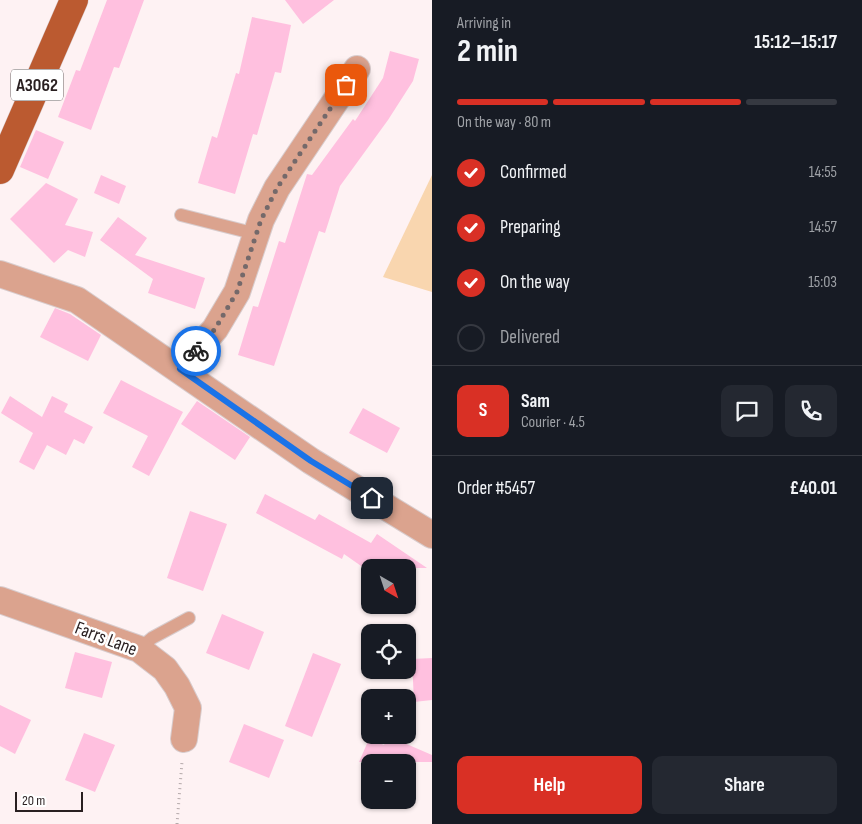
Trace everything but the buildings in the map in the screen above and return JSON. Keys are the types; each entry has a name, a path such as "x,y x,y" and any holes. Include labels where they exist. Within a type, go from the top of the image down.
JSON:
{"main road":[{"name":"A3062","path":"0,170 74,0"}],"street":[{"path":"180,369 215,329 237,292 256,234 277,188 293,160 357,69"},
{"path":"0,274 77,300 180,369 311,461 432,535"},
{"name":"Farrs Lane","path":"0,600 139,649 165,669 177,686 188,708 184,739"}],"lane":[{"path":"181,215 256,234"},
{"path":"139,649 152,638 189,618"}],"path":[{"path":"177,824 184,739"}],"shaded area":[{"path":"432,175 432,292 383,277"}],"way so far":[{"path":"196,351 215,329 237,292 261,220 277,188 293,160 346,85"}],"route":[{"path":"196,351 180,369 311,461 372,498"}]}
